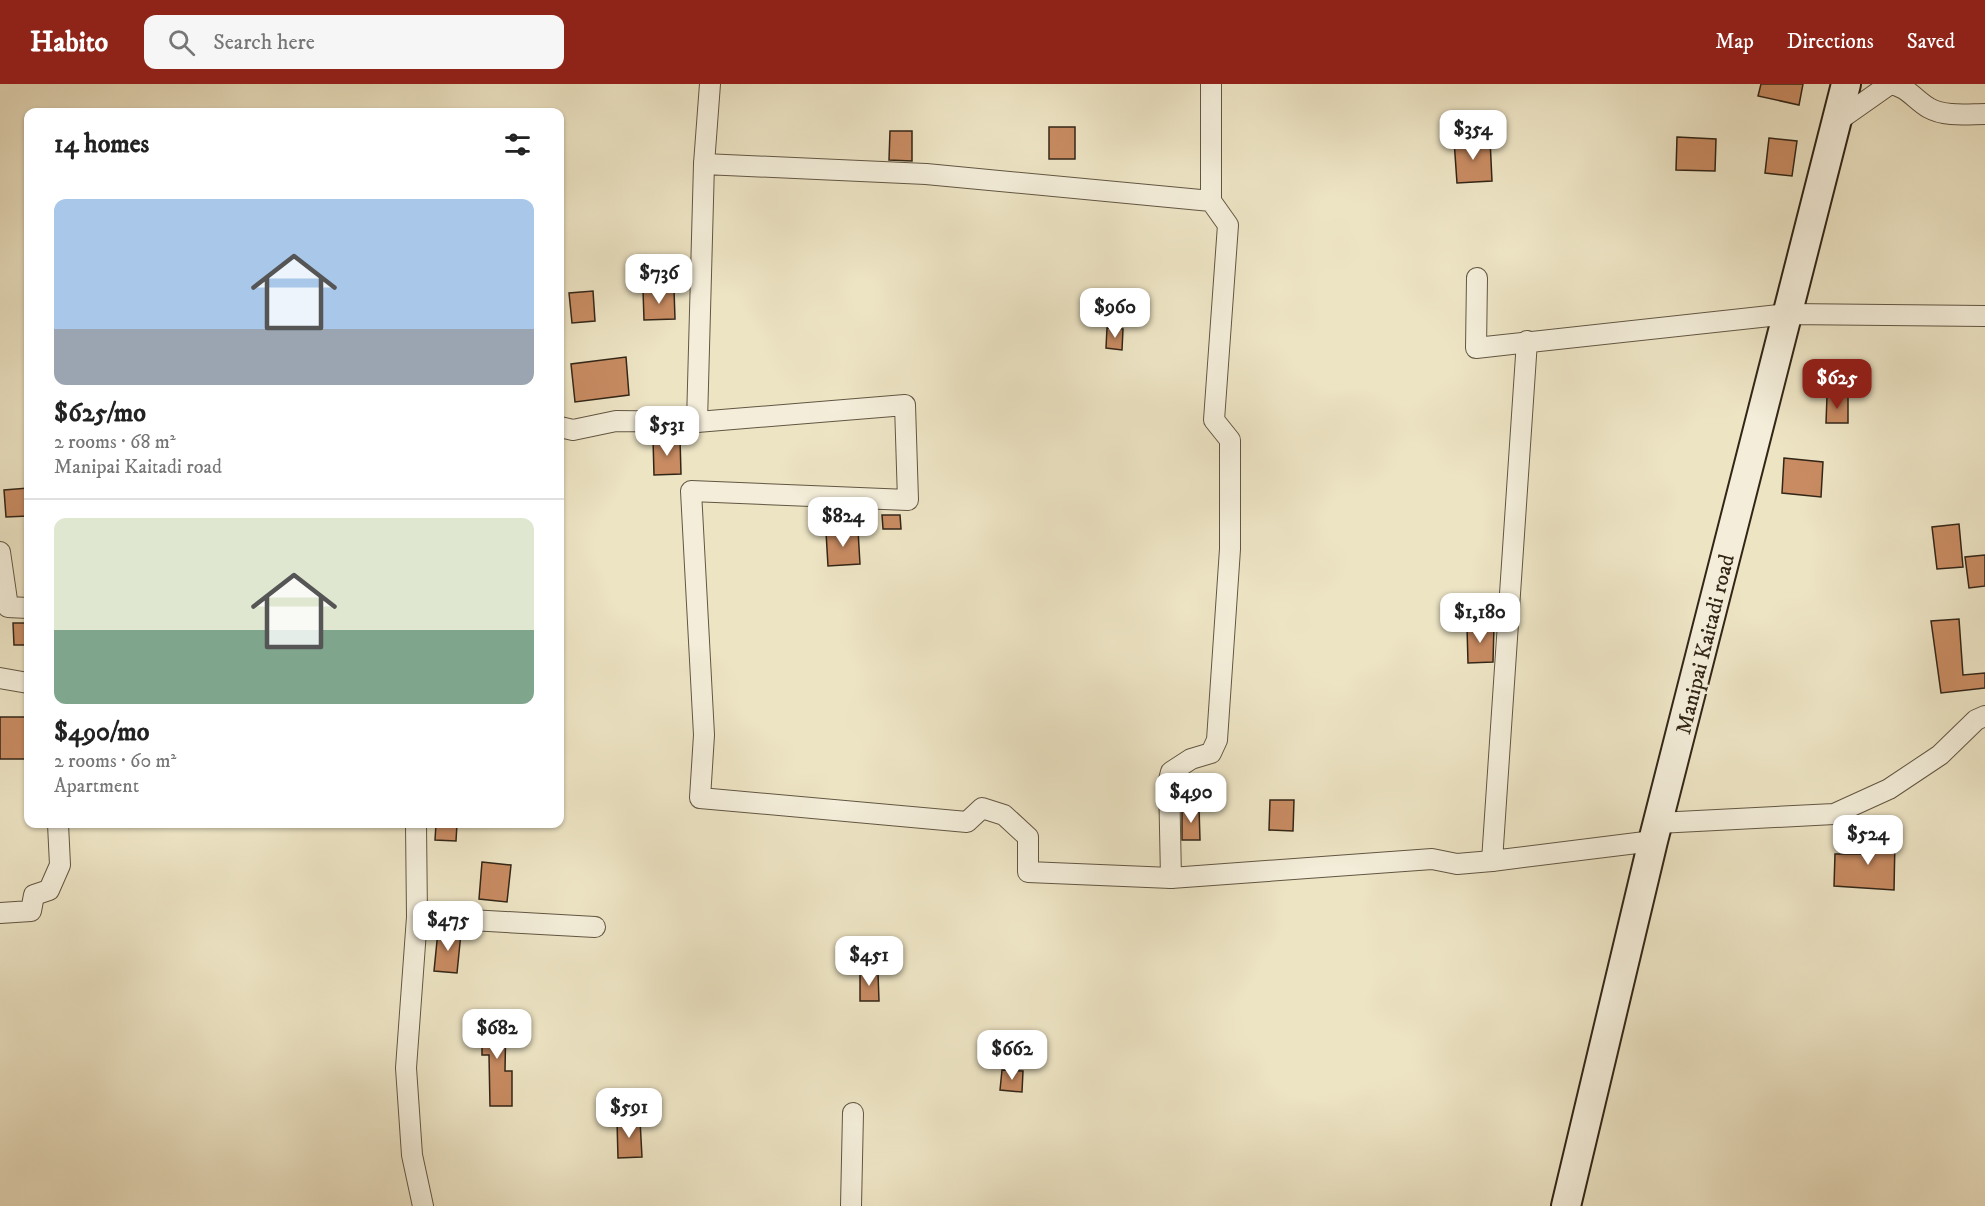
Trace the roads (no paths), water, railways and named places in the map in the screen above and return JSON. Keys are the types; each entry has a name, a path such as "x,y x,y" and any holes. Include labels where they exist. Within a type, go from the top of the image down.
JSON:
{"main road":[{"name":"Manipai Kaitadi road","path":"1566,1206 1655,832 1846,84"}],"street":[{"path":"697,422 704,164 710,84"},
{"path":"1171,878 1169,780 1171,772 1191,759 1211,753 1218,740 1230,549 1230,441 1214,420 1228,225 1210,201 1211,84"},
{"path":"1836,122 1890,84 1900,85 1929,108 1945,113 1985,114"},
{"path":"704,164 926,174 1210,201"},
{"path":"1477,278 1476,348 1788,314 1985,316"},
{"path":"1492,861 1527,341"},
{"path":"564,428 573,430 616,421 697,422 905,405 908,500 691,490 704,735 700,798 967,822 982,808 1004,816 1028,837 1028,872 1171,878 1432,859 1457,864 1492,861 1655,832 1834,814 1889,789 1940,754 1976,720 1985,716"},
{"path":"0,552 9,607 24,608"},
{"path":"0,678 24,682"},
{"path":"0,913 31,911 34,895 49,890 60,865 58,828"},
{"path":"416,828 417,917 406,1068 412,1155 423,1206"},
{"path":"417,917 595,927"},
{"path":"851,1206 853,1113"}]}
